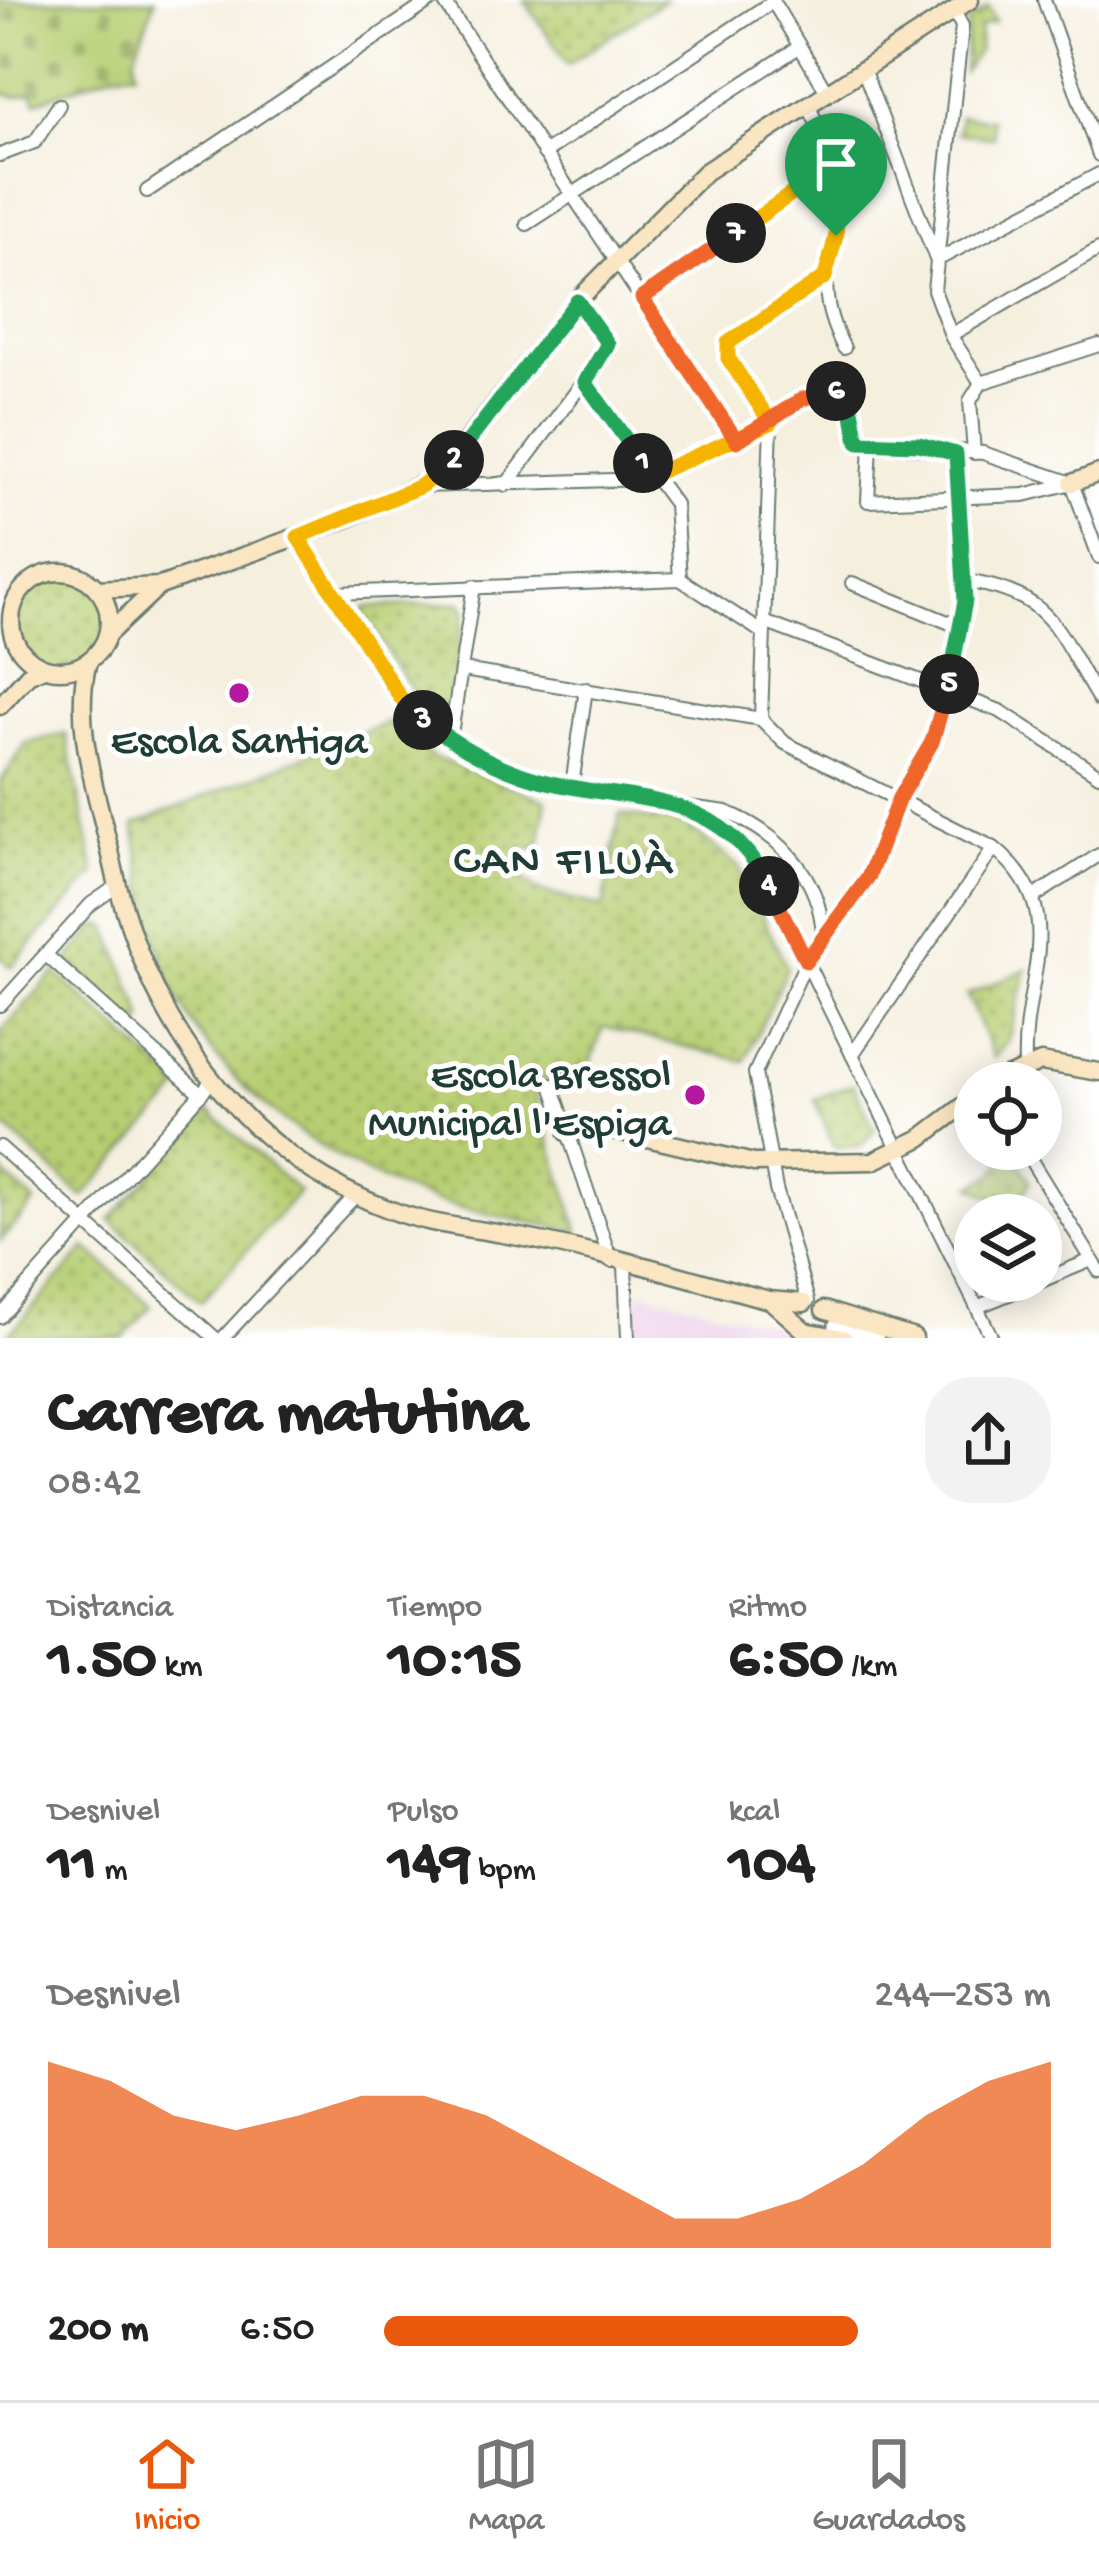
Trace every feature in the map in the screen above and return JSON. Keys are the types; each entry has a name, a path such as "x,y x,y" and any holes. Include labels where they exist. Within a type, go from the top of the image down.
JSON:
{"main road":[{"path":"97,589 160,586 298,537 421,486 448,468 577,301 621,268 705,172 970,0"},
{"path":"1072,482 1099,473"},
{"path":"11,689 8,603 50,573 74,573 97,589 109,614 108,634"},
{"path":"160,586 108,634 88,662 82,715 117,886 158,1002 206,1088 282,1149 356,1195 421,1221 770,1300 818,1326 914,1338"},
{"path":"11,640 50,669 82,715"},
{"path":"0,706 11,689 50,669 88,662"},
{"path":"1062,1063 1099,1072"},
{"path":"568,1133 600,1127 727,1158 774,1163 873,1161 899,1151 954,1112"}],"street":[{"path":"147,191 432,0"},
{"path":"443,0 737,441"},
{"path":"1044,0 1093,115 1099,155"},
{"path":"544,153 772,1 827,92"},
{"path":"954,11 962,26 934,297 981,382"},
{"path":"527,224 799,47"},
{"path":"863,68 936,260"},
{"path":"808,104 832,165 838,199 825,277 825,310 844,348"},
{"path":"0,155 35,142 59,105"},
{"path":"642,298 832,165"},
{"path":"936,260 1099,175"},
{"path":"954,333 1099,249"},
{"path":"760,719 771,423 728,358 728,343 825,277"},
{"path":"506,485 585,382 608,344 577,301"},
{"path":"974,453 970,401 981,382 1099,346"},
{"path":"585,382 679,511 680,579"},
{"path":"421,486 634,481 737,441 802,399 848,388 858,442 919,444 956,454 1002,457 1072,482"},
{"path":"871,445 868,501 959,499 1043,491 1072,482"},
{"path":"878,1338 818,1326 756,1091 757,1066 806,961 868,878 899,798 932,742 947,692 965,581 956,454"},
{"path":"1043,473 1043,491"},
{"path":"1072,482 1099,557"},
{"path":"298,537 400,697 449,740 514,772 726,812 776,839 792,856 816,901 823,935"},
{"path":"336,593 680,579 764,628 1014,717 1099,775"},
{"path":"965,581 1009,588 1043,608 1099,700"},
{"path":"852,583 960,627"},
{"path":"449,740 475,586"},
{"path":"463,670 760,719 785,743 994,848 1022,871 1035,896 1040,944 1024,1039 1025,1062"},
{"path":"572,785 586,689"},
{"path":"689,807 739,840 758,864 992,1338"},
{"path":"852,1055 994,848"},
{"path":"1035,896 1099,855"},
{"path":"0,1005 91,904 117,886"},
{"path":"0,1317 206,1088 45,954"},
{"path":"0,981 12,992"},
{"path":"552,1085 618,1263 628,1338"},
{"path":"0,1147 219,1338 356,1195"},
{"path":"1037,1170 1094,1266 1062,1275"},
{"path":"977,1307 989,1302"}],"shaded area":[{"path":"642,1292 780,1327 791,1338 636,1338 634,1304"}],"green space":[{"path":"0,0 155,0 135,56 136,71 115,72 36,102 32,93 16,97 1,92"},
{"path":"524,0 665,0 568,64"},
{"path":"988,8 995,22 980,27 979,50 964,71 968,21"},
{"path":"960,116 991,119 993,137 958,133"},
{"path":"60,572 95,586 109,621 95,656 60,670 25,656 11,621 25,586"},
{"path":"461,603 465,610 449,713 438,713 411,689 362,611 366,607"},
{"path":"389,722 434,758 547,800 539,850 520,847 515,872 538,891 603,908 620,814 686,825 739,867 787,968 745,1061 603,1027 589,1068 532,1084 579,1232 427,1198 390,1184 317,1144 249,1091 220,1061 195,1028 167,974 149,911 134,825"},
{"path":"66,734 95,873 11,967 0,957 0,783 26,743"},
{"path":"97,925 107,926 143,1016 140,1029 65,963"},
{"path":"1027,969 1008,1042 994,1058 967,995"},
{"path":"55,972 182,1087 83,1197 0,1122 0,1033"},
{"path":"853,1084 875,1130 860,1147 834,1147 815,1099"},
{"path":"209,1111 299,1192 201,1302 110,1220"},
{"path":"0,1170 35,1202 0,1241"},
{"path":"1024,1170 1031,1181 1024,1194 987,1194 972,1186 995,1173"},
{"path":"86,1248 151,1306 123,1338 6,1338"}],"place":[{"name":"Escola Santiga","path":"239,693"},
{"name":"Escola Bressol Municipal l'Espiga","path":"695,1095"}],"district":[{"name":"CAN FILUÀ","path":"564,856"}],"route":[{"path":"836,236 825,277 728,343 728,358 771,423 737,441 652,475 585,382 608,344 577,301 439,476 298,537 400,697 420,718 449,740 514,772 550,783 689,807 711,818 739,840 758,864 806,961 868,878 899,798 941,719 965,601 956,454 919,444 858,442 848,388 802,399 771,423 737,441 642,298 832,165 839,181 836,236"}]}
